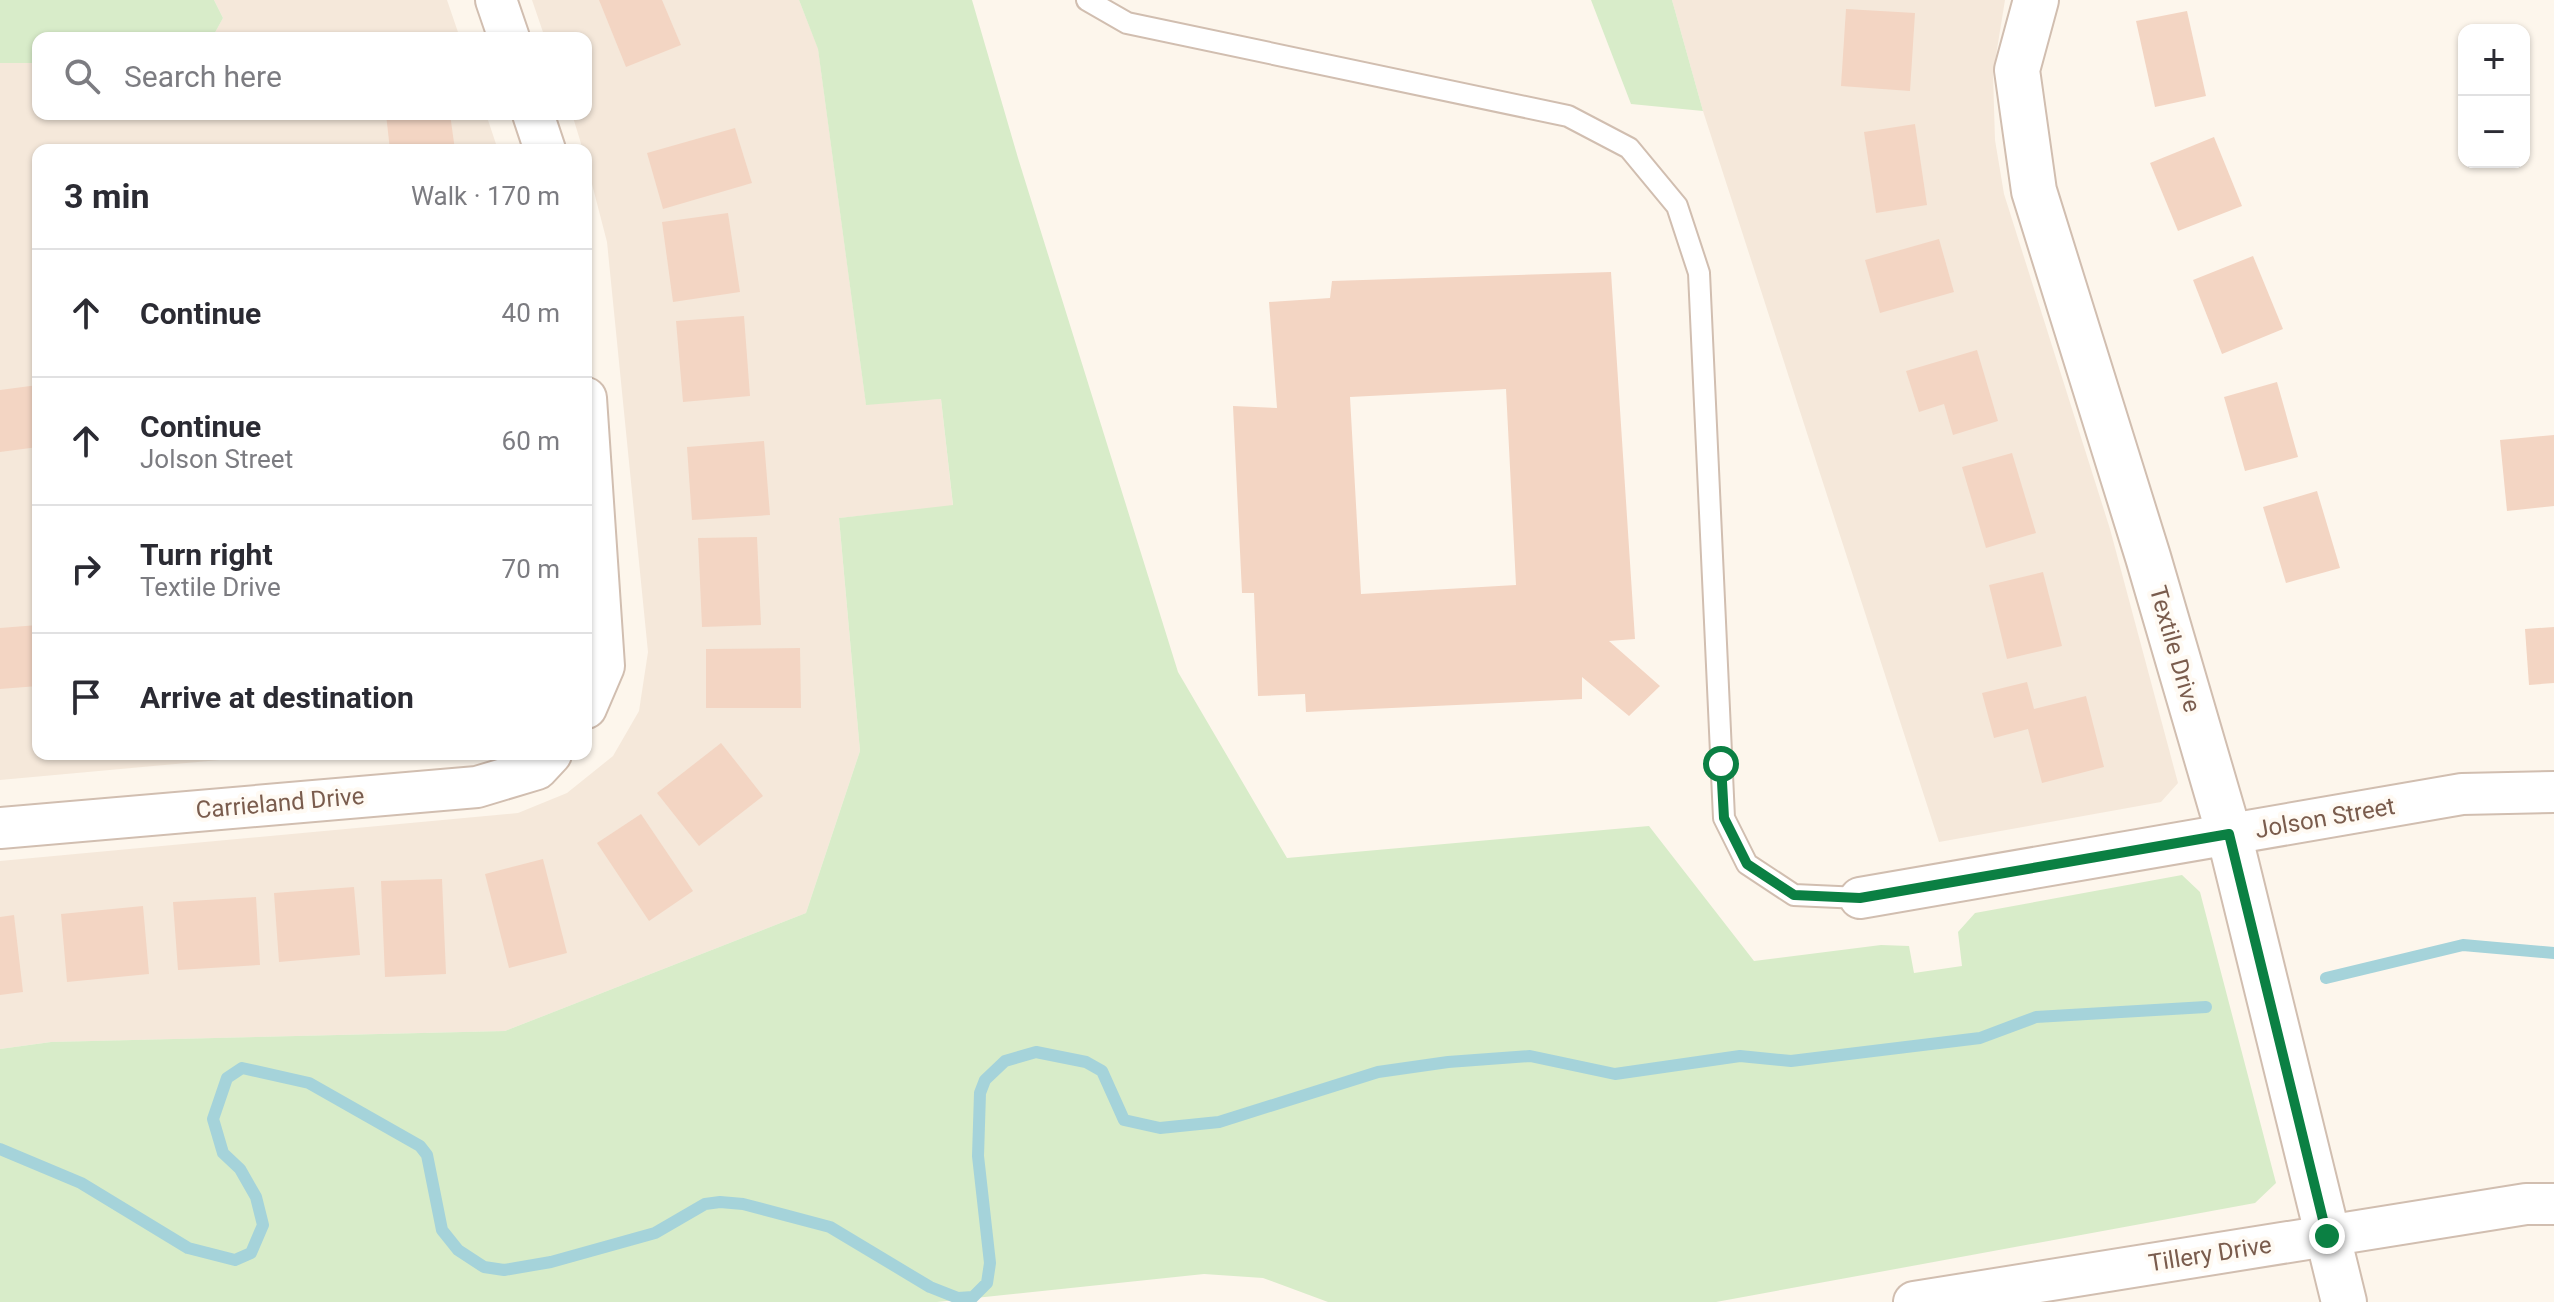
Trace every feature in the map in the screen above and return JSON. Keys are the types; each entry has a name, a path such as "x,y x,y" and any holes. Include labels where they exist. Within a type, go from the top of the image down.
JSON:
{"street":[{"path":"496,0 507,32"},
{"name":"Textile Drive","path":"2036,0 2017,70 2034,191 2148,557 2229,834 2344,1302"},
{"path":"535,120 543,144"},
{"path":"592,487 604,666 592,694"},
{"name":"Carrieland Drive","path":"0,828 477,787 537,769 545,760"},
{"name":"Jolson Street","path":"1860,898 2462,794 2554,792"},
{"name":"Tillery Drive","path":"1914,1302 2526,1204 2554,1204"}],"lane":[{"path":"1087,0 1127,23 1568,116 1629,148 1677,206 1699,273 1724,818 1747,864 1794,895 1860,898"}],"shaded area":[{"path":"214,0 447,0 458,32 215,32 223,18"},
{"path":"532,0 799,0 818,48 866,404 941,399 953,506 839,518 860,751 806,913 505,1031 51,1042 0,1049 0,861 518,813 567,793 613,756 639,711 648,652 607,242 592,184 592,144 581,144 574,120 592,120 592,32 543,32"},
{"path":"1672,0 2005,0 1993,74 1995,140 2004,194 2110,529 2178,783 2161,802 1939,842 1703,111"},
{"path":"0,63 32,63 32,120 488,120 496,144 32,144 32,760 219,760 0,780"}],"green space":[{"path":"0,0 214,0 223,18 215,32 32,32 32,63 0,63"},
{"path":"799,0 972,0 1178,672 1287,858 1649,826 1754,961 1881,945 1909,946 1914,973 1962,966 1958,932 1975,913 2182,875 2200,892 2276,1183 2255,1203 1716,1302 1328,1302 1263,1278 1204,1274 937,1302 0,1302 0,1049 51,1042 505,1031 806,913 860,751 839,518 953,505 941,399 866,405 818,49"},
{"path":"1591,0 1672,0 1703,111 1631,104"}],"building":[{"path":"599,0 662,0 681,45 626,67"},
{"path":"1846,9 1915,13 1910,91 1841,86"},
{"path":"2187,11 2206,96 2155,107 2136,21"},
{"path":"387,120 451,120 454,144 389,144"},
{"path":"1915,124 1927,205 1876,213 1864,132"},
{"path":"735,128 752,183 663,209 647,153"},
{"path":"2214,137 2242,206 2178,231 2150,163"},
{"path":"728,213 740,292 673,302 662,222"},
{"path":"1939,239 1954,292 1880,313 1865,260"},
{"path":"2253,256 2283,329 2222,354 2193,280"},
{"path":"1611,272 1635,639 1609,641 1660,686 1629,716 1582,677 1582,699 1306,712 1305,694 1258,696 1254,593 1242,593 1233,406 1277,408 1269,302 1330,298 1332,281","holes":["1506,389 1516,585 1361,594 1350,397"]},
{"path":"744,316 750,396 683,402 676,321"},
{"path":"1977,350 1998,421 1953,435 1944,404 1919,412 1906,371"},
{"path":"2277,382 2298,457 2245,471 2224,397"},
{"path":"32,386 32,448 0,452 0,390"},
{"path":"2554,435 2554,506 2507,511 2500,440"},
{"path":"764,441 770,515 692,520 687,447"},
{"path":"2012,453 2036,533 1986,548 1962,467"},
{"path":"2317,491 2340,568 2286,583 2263,507"},
{"path":"757,537 761,625 702,627 698,538"},
{"path":"2043,572 2062,646 2007,659 1989,585"},
{"path":"32,625 32,686 0,689 0,628"},
{"path":"2554,627 2554,683 2529,685 2525,629"},
{"path":"800,648 801,708 706,708 706,649"},
{"path":"2027,682 2034,709 2086,696 2104,767 2042,783 2028,729 1994,738 1982,693"},
{"path":"721,743 763,796 699,846 657,793"},
{"path":"641,814 693,891 649,921 597,843"},
{"path":"543,859 567,953 509,968 485,874"},
{"path":"442,879 446,974 385,977 381,881"},
{"path":"354,887 360,955 279,962 274,893"},
{"path":"256,897 260,965 178,970 173,902"},
{"path":"143,906 149,974 67,982 61,914"},
{"path":"14,915 23,992 0,995 0,917"}],"waterway":[{"path":"2326,978 2463,945 2554,953"},
{"path":"0,1149 81,1183 188,1248 235,1260 251,1253 263,1225 256,1197 240,1169 223,1153 213,1119 227,1078 242,1068 309,1083 420,1146 427,1155 442,1230 458,1250 484,1267 504,1270 551,1262 655,1233 705,1204 720,1202 743,1204 830,1227 930,1287 958,1298 973,1297 987,1283 990,1263 978,1156 980,1093 985,1080 1005,1061 1036,1052 1086,1062 1102,1071 1124,1120 1160,1128 1219,1122 1378,1072 1448,1062 1530,1056 1615,1074 1740,1056 1791,1061 1980,1038 2036,1017 2206,1007"}],"route":[{"path":"1721,764 1724,818 1747,864 1794,895 1860,898 2229,834 2327,1236"}]}
